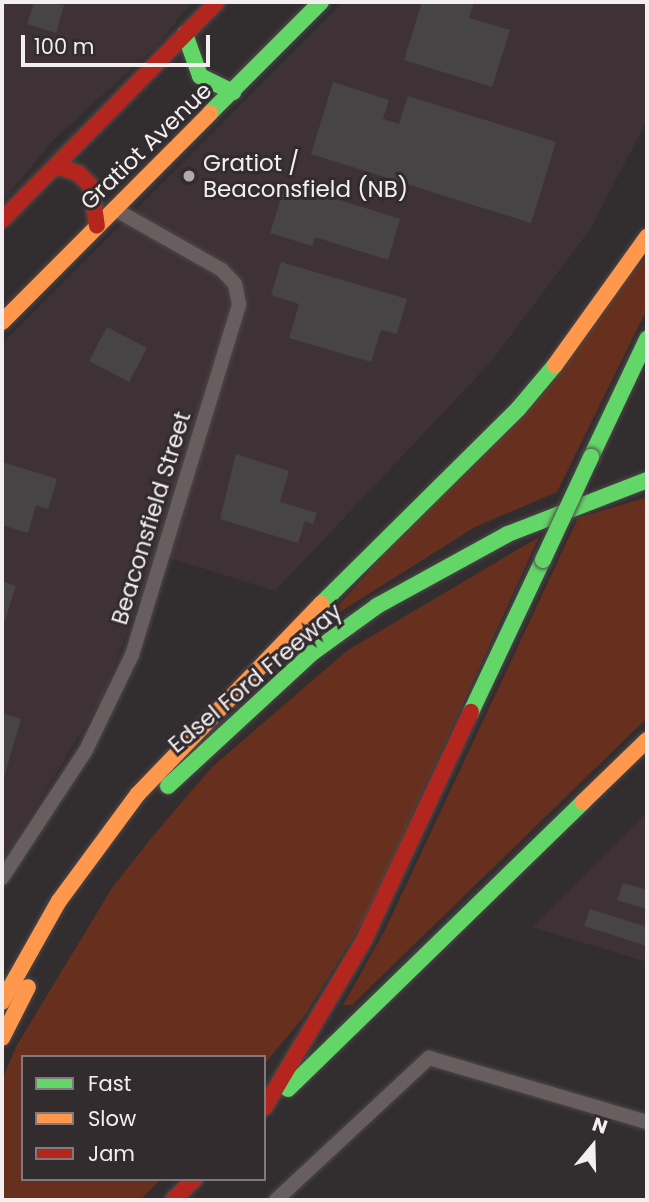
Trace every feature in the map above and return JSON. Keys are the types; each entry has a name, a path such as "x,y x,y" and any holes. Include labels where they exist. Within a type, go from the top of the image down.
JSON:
{"main road":[{"path":"2,220 217,2"},
{"name":"Gratiot Avenue","path":"2,322 321,2"},
{"path":"185,34 200,76 233,92"},
{"path":"56,166 78,173 91,186 97,226"},
{"path":"2,1002 59,901 138,794 215,709 518,409 584,331 647,237"},
{"path":"266,1107 364,940 647,339"},
{"name":"Edsel Ford Freeway","path":"2,1038 46,952 128,834 179,772 312,653 377,606 450,563 508,534 647,480"},
{"path":"266,1108 647,740"},
{"path":"173,1200 193,1181"}],"street":[{"name":"Beaconsfield Street","path":"2,878 86,750 127,666 238,312 235,284 222,270 114,209"},
{"path":"276,1200 429,1058 647,1122"}],"shaded area":[{"path":"2,2 192,2 156,47 54,139 2,202"},
{"path":"344,2 647,2 647,120 591,228 489,364 275,591 157,554 102,699 2,861 2,344"},
{"path":"647,256 647,309 557,492 475,527 324,622"},
{"path":"647,497 647,718 352,1005 343,1005 385,930 578,518"},
{"path":"539,537 364,920 303,1018 266,1062 266,1055 21,1055 21,1181 159,1181 140,1200 2,1200 2,1080 17,1045 112,888 212,767 348,650"},
{"path":"647,813 647,962 532,927"}],"building":[{"path":"34,2 64,5 56,33 27,24"},
{"path":"422,2 474,2 469,18 510,30 492,87 404,60"},
{"path":"333,82 389,100 383,119 399,124 408,96 556,142 531,223 311,154"},
{"path":"286,183 400,219 388,260 315,237 312,246 270,233"},
{"path":"281,262 407,299 397,334 381,330 371,362 289,338 299,304 271,295"},
{"path":"107,327 147,348 129,382 89,361"},
{"path":"236,454 289,471 280,502 317,513 313,524 305,521 298,543 220,519"},
{"path":"2,462 57,479 48,509 36,505 28,533 2,525"},
{"path":"2,581 16,586 2,629"},
{"path":"2,713 21,719 2,784"},
{"path":"623,883 647,890 647,909 617,900"},
{"path":"590,909 647,927 647,946 584,926"}],"traffic: fast":[{"path":"210,113 321,2"},
{"path":"185,34 200,76 233,92"},
{"path":"591,457 647,339"},
{"path":"321,604 518,409 555,365"},
{"path":"543,560 591,457"},
{"path":"168,786 312,653 377,606 508,534 647,480"},
{"path":"471,712 543,560"},
{"path":"288,1089 583,802"}],"traffic: slow":[{"path":"2,322 210,113"},
{"path":"555,365 647,237"},
{"path":"2,1002 59,901 138,794 321,604"},
{"path":"583,802 647,740"},
{"path":"2,1038 28,987"}],"traffic: jam":[{"path":"2,220 217,2"},
{"path":"56,166 78,173 91,186 97,226"},
{"path":"266,1105 364,940 471,712"},
{"path":"173,1200 193,1181"}],"place":[{"name":"Gratiot / Beaconsfield (NB)","path":"189,176"}]}
